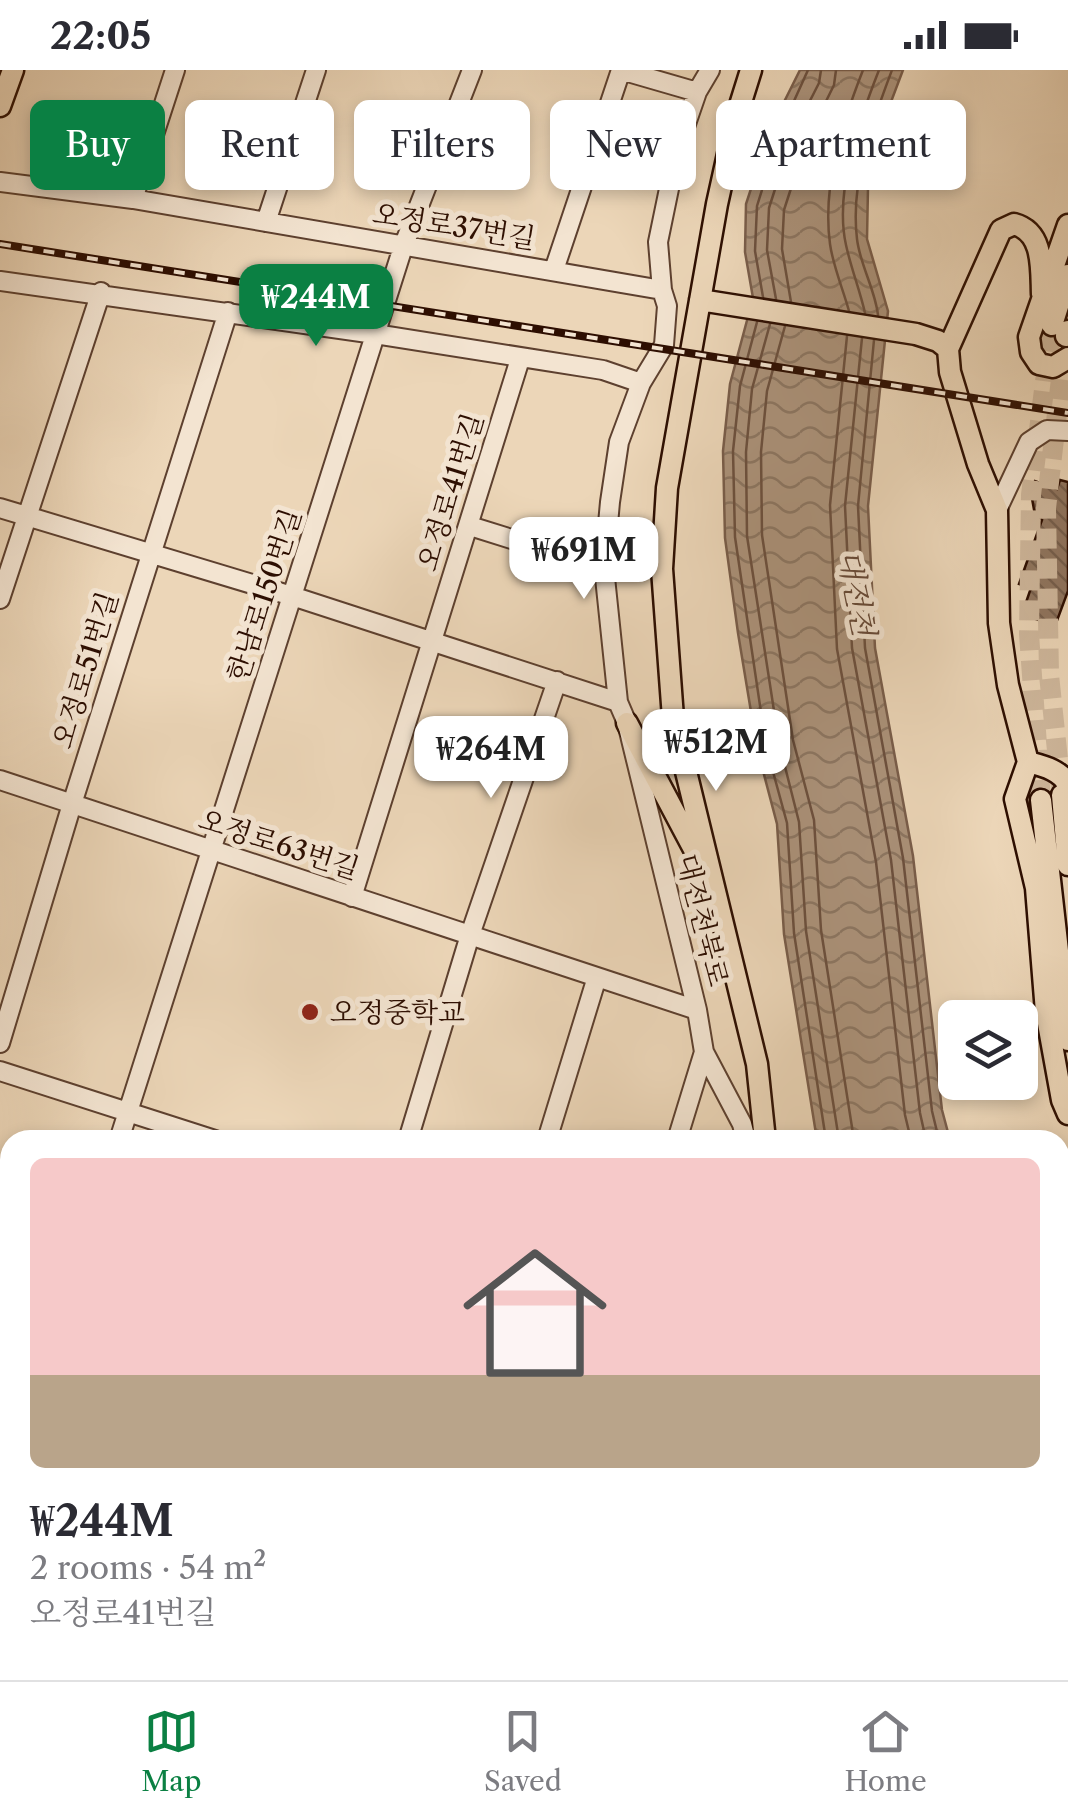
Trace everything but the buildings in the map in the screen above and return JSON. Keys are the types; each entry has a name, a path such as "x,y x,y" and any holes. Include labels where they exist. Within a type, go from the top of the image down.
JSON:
{"main road":[{"path":"0,106 13,70"},
{"path":"717,204 725,129 741,70"},
{"path":"751,70 717,204 667,488 662,569 673,718 757,1064 764,1130"},
{"path":"1042,294 1036,239 1026,227 1014,224 1001,230 948,349 950,372 972,445 997,510 999,623 1008,685 1028,762 1015,800 1036,888 1046,1012 1068,1114"},
{"path":"1068,225 1029,337 1030,352 1040,364 1053,367 1068,359"},
{"path":"1062,331 1068,276"},
{"path":"700,300 916,334 948,349"},
{"path":"627,723 711,881"},
{"path":"1028,762 1064,777 1057,794 1068,1040"},
{"path":"1057,794 1068,866"}],"street":[{"path":"133,199 175,70"},
{"path":"266,222 316,70"},
{"name":"한남로150번길","path":"122,1130 403,247 472,70"},
{"path":"554,270 622,70 697,92"},
{"name":"대전천북로","path":"710,70 697,92 677,150 658,242 667,306 664,345 641,384 620,442 604,568 618,702 627,723 704,1052 744,1130"},
{"name":"오정로37번길","path":"0,182 133,199 662,290"},
{"path":"0,280 102,292 604,370 641,384"},
{"path":"0,599 102,292"},
{"path":"150,553 228,312"},
{"name":"오정로41번길","path":"431,641 520,358"},
{"path":"997,510 1029,442 1047,430 1068,431"},
{"path":"0,508 292,596 618,702"},
{"path":"470,526 604,568"},
{"name":"오정로51번길","path":"72,804 150,553"},
{"path":"352,896 431,641"},
{"path":"411,1130 470,935 557,681"},
{"name":"오정로63번길","path":"0,780 697,1010"},
{"path":"0,1043 72,804"},
{"path":"551,1130 596,977"},
{"path":"680,1130 704,1052"},
{"path":"0,1071 184,1130"}],"water":[{"path":"800,70 903,70 892,100 785,100"},
{"name":"대전천","path":"751,190 868,190 867,239 888,311 868,506 875,648 913,856 938,1100 947,1130 815,1130 784,934 777,824 757,748 725,538 723,451 730,384 753,298 745,252 746,204"}],"tunnel":[{"path":"1041,800 1029,634 1031,495 1052,325"},
{"path":"1061,788 1049,675 1046,508 1066,336"}],"railway":[{"path":"0,244 1068,413"}],"place":[{"name":"오정중학교","path":"310,1012"}]}
